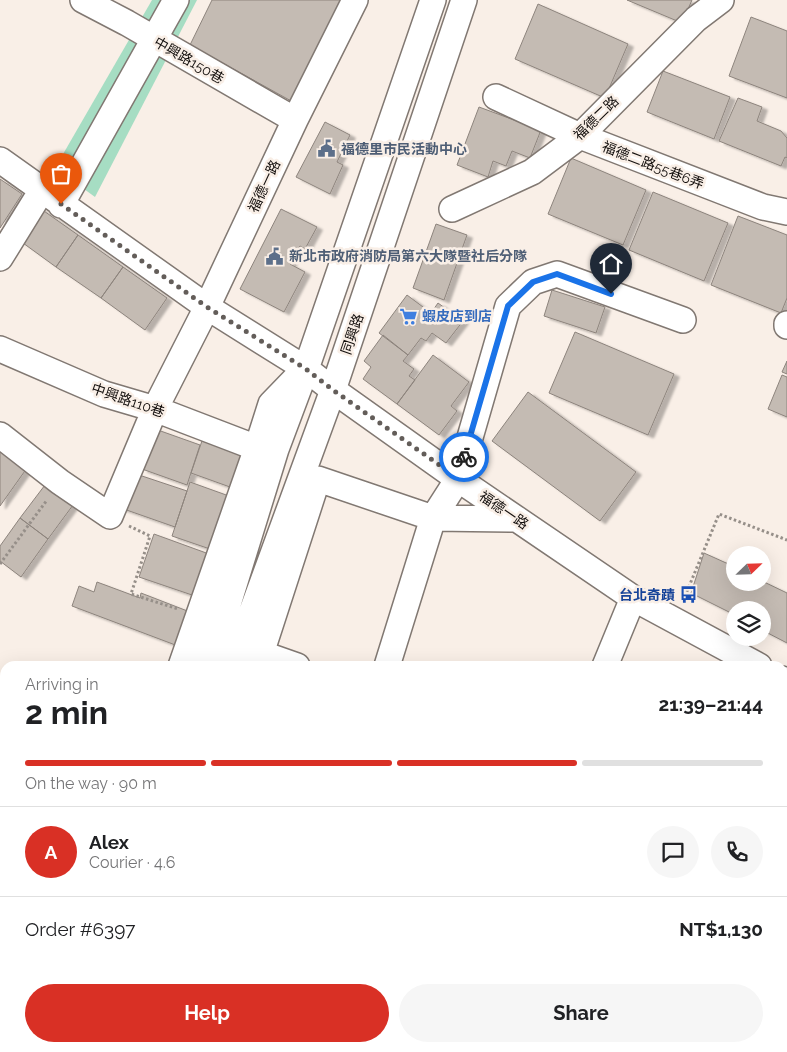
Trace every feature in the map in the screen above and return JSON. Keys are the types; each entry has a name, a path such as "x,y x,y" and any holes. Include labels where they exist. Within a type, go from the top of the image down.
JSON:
{"street":[{"name":"中興路150巷","path":"83,0 128,23 295,120"},
{"path":"61,204 176,0"},
{"name":"福德一路","path":"110,516 155,409 207,307 295,120 356,0"},
{"path":"208,661 276,448 306,369 433,0"},
{"name":"同興路","path":"234,661 333,390 464,0"},
{"name":"福德二路","path":"452,209 532,172 580,136 696,19 721,0"},
{"name":"福德二路55巷6弄","path":"496,97 580,136 763,207 787,212"},
{"name":"福德一路","path":"0,160 207,307 306,369 458,478 633,598 750,661"},
{"path":"0,258 42,190"},
{"path":"389,661 433,518 458,478 508,306 533,282 557,274 683,320"},
{"name":"中興路110巷","path":"0,349 104,394 155,409 257,448"},
{"path":"183,661 271,404 306,369"},
{"path":"259,660 318,479 330,435 333,390"},
{"path":"0,435 60,482 110,516"},
{"path":"318,479 433,518 517,519"},
{"path":"607,661 633,598"}],"path":[{"path":"0,564 60,482"},
{"path":"674,621 720,514 787,540"},
{"path":"110,516 150,536 131,594 181,610"}],"green space":[{"path":"152,0 197,0 95,197 55,168"}],"building":[{"path":"212,0 344,0 293,102 190,45"},
{"path":"627,0 692,0 682,23"},
{"path":"538,4 628,44 605,98 515,59"},
{"path":"751,17 787,31 787,98 729,76"},
{"path":"663,71 730,97 714,139 647,112"},
{"path":"738,98 762,107 757,121 781,131 787,138 787,158 785,157 781,166 719,141"},
{"path":"479,107 541,130 530,158 512,151 506,166 493,161 488,177 457,165"},
{"name":"福德里市民活動中心","path":"325,122 350,135 337,162 343,165 330,194 296,177"},
{"path":"571,158 646,190 623,245 548,214"},
{"path":"0,179 22,194 0,228"},
{"path":"653,192 728,223 704,281 629,250"},
{"path":"34,204 78,235 56,267 12,235"},
{"name":"新北市政府消防局第六大隊暨社后分隊","path":"281,209 317,227 305,249 300,246 290,264 305,272 284,312 240,289"},
{"path":"738,216 787,235 787,298 781,313 711,285"},
{"path":"436,224 467,235 444,300 413,288"},
{"path":"78,235 123,267 101,298 56,267"},
{"path":"123,267 167,298 145,330 101,298"},
{"path":"552,290 605,307 596,333 544,316"},
{"path":"407,295 431,313 438,303 463,321 446,343 432,333 426,341 421,338 408,355 379,333"},
{"path":"575,332 674,374 648,435 549,393"},
{"path":"383,335 408,355 403,361 414,369 409,376 415,380 397,404 363,379 371,367 364,361"},
{"path":"433,355 469,382 451,406 457,411 439,435 397,404"},
{"path":"787,361 787,374 782,372"},
{"path":"782,375 787,377 787,417 768,409"},
{"path":"528,392 636,472 600,521 492,441"},
{"path":"155,429 200,445 187,485 142,469"},
{"path":"205,432 244,446 230,487 191,473"},
{"path":"0,448 27,468 0,506"},
{"path":"130,472 187,491 175,527 118,507"},
{"path":"48,481 76,501 48,539 20,518"},
{"path":"190,482 229,496 210,549 172,536"},
{"path":"20,518 48,539 21,577 0,561 0,546"},
{"path":"154,534 209,554 195,596 139,577"},
{"path":"704,553 726,563 726,591 771,591 771,585 787,593 787,643 771,635 771,601 726,601 726,610 691,593"},
{"path":"97,582 140,598 141,593 190,612 178,646 72,606 79,586 94,592"}],"way so far":[{"path":"61,204 207,307 306,369 458,478 464,457"}],"place":[{"name":"福德里市民活動中心","path":"327,149"},
{"name":"新北市政府消防局第六大隊暨社后分隊","path":"275,256"},
{"name":"蝦皮店到店","path":"408,316"},
{"name":"台北奇蹟","path":"689,595"}],"route":[{"path":"464,457 508,306 533,282 557,274 611,294"}]}
